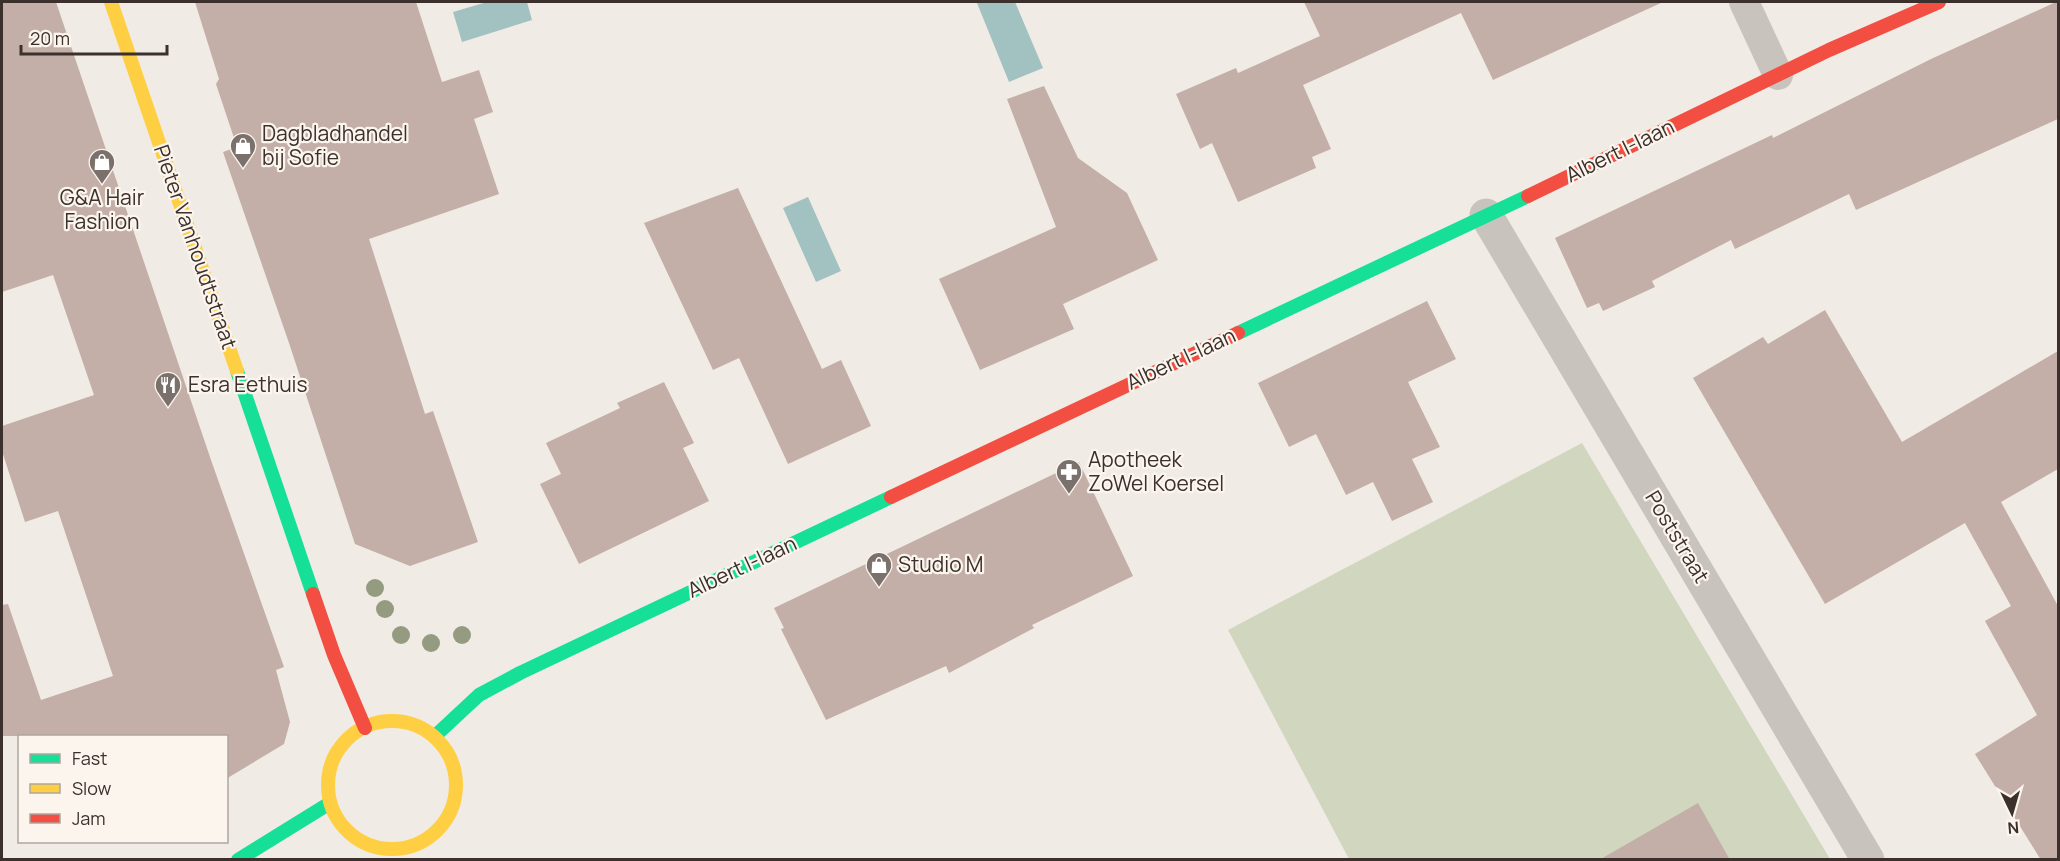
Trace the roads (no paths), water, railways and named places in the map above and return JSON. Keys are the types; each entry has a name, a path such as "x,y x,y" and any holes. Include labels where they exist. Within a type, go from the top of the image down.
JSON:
{"street":[{"name":"Pieter Vanhoudtstraat","path":"111,2 334,656 365,728"},
{"name":"Albert I-laan","path":"435,736 479,695 520,673 1778,75 1939,2"},
{"name":"Poststraat","path":"1486,215 1868,860"},
{"path":"393,721 416,725 435,736 449,755 456,773 456,796 448,819 428,844 403,848 379,848 357,840 341,825 330,803 329,778 335,757 344,740 365,728 393,721"},
{"path":"238,860 330,803"}],"lane":[{"path":"1744,2 1778,75"}],"water":[{"path":"487,2 527,2 532,20 462,42 453,12"},
{"path":"1015,2 1043,68 1009,82 977,3"},
{"path":"808,197 841,271 816,282 783,208"}],"place":[{"name":"Dagbladhandel bij Sofie","path":"243,169"},
{"name":"G&A Hair Fashion","path":"102,185"},
{"name":"Esra Eethuis","path":"168,408"},
{"name":"Apotheek ZoWel Koersel","path":"1069,495"},
{"name":"Studio M","path":"879,588"}]}
